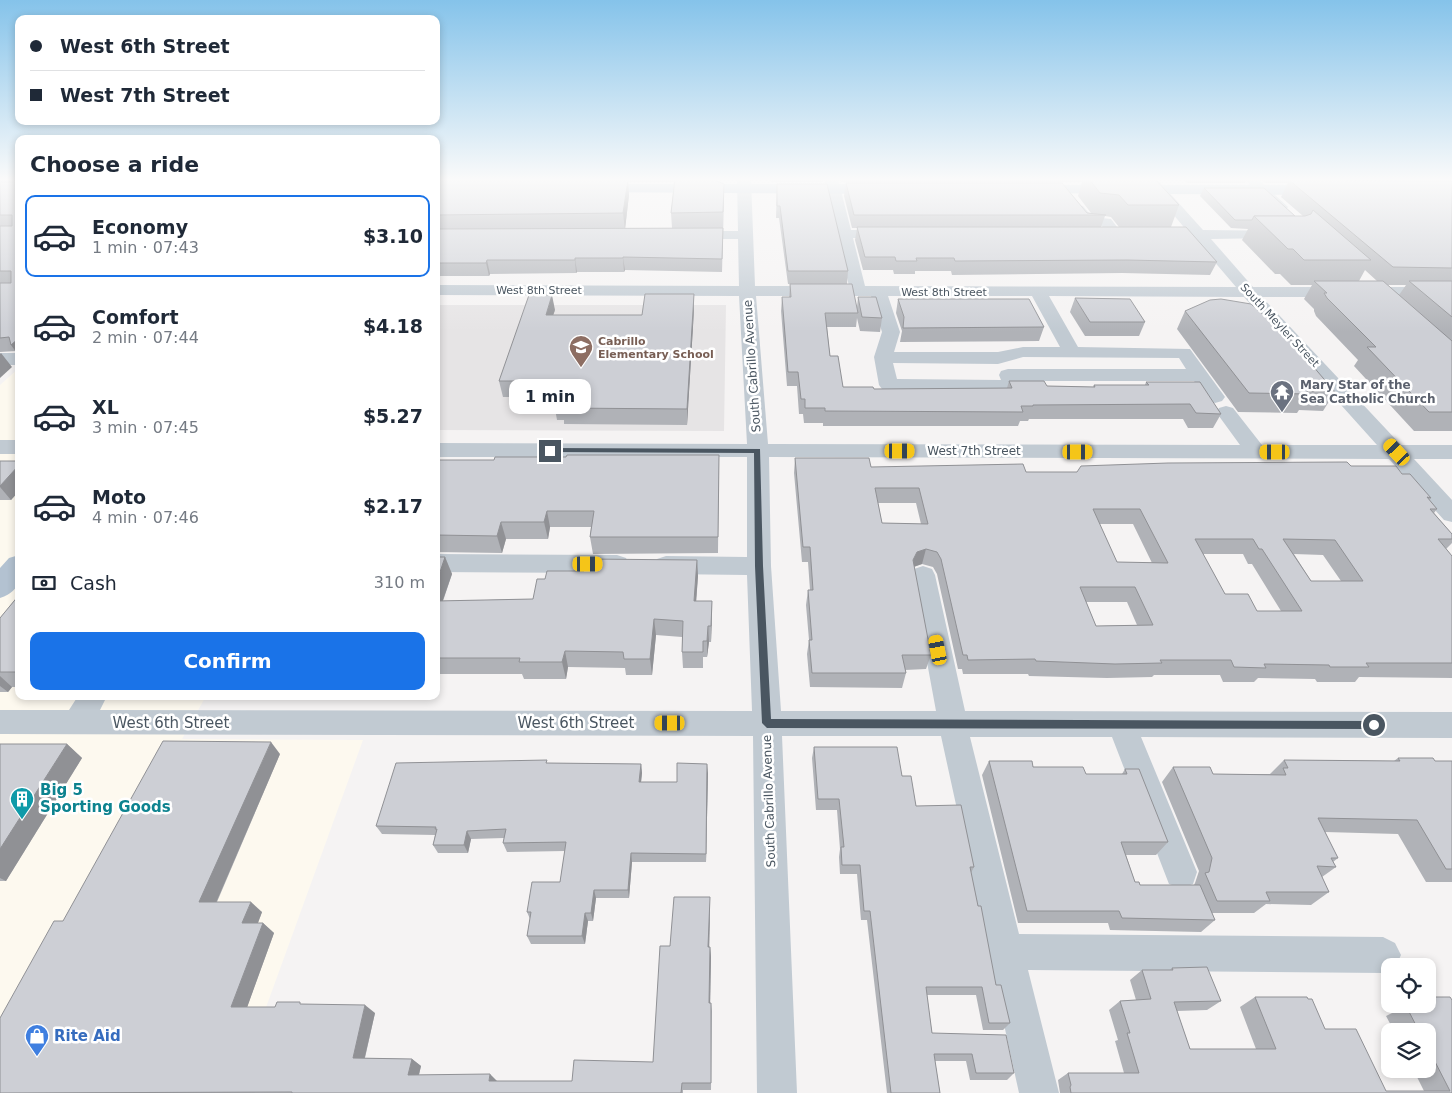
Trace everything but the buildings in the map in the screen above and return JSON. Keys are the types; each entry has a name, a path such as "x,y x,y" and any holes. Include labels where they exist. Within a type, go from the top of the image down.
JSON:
{"main road":[{"path":"0,587 15,570"}],"street":[{"name":"South Cabrillo Avenue","path":"746,230 747,291 758,451 759,566 767,723 777,1093"},
{"path":"843,230 858,291"},
{"path":"1112,230 1116,235"},
{"name":"South Meyler Street","path":"1195,230 1452,514"},
{"path":"844,234 902,234"},
{"path":"1171,235 1292,234"},
{"path":"676,236 746,235"},
{"path":"1087,235 1134,235"},
{"path":"1362,280 1397,310"},
{"name":"West 8th Street","path":"440,290 1452,292"},
{"path":"878,291 891,332 883,356 889,385 1013,386 1008,375 1200,375"},
{"path":"1038,292 1072,352"},
{"path":"883,356 998,358 1023,352 1184,352 1256,452"},
{"path":"0,359 15,359"},
{"path":"0,447 15,447"},
{"name":"West 7th Street","path":"440,450 1452,452"},
{"path":"440,563 759,566"},
{"path":"0,564 15,565"},
{"path":"923,575 953,724 1039,1093"},
{"path":"77,722 91,700"},
{"name":"West 6th Street","path":"0,722 1452,725"},
{"path":"1121,724 1181,872"},
{"path":"1006,952 1382,955"}],"shaded area":[{"name":"Cabrillo Elementary School","path":"440,305 726,305 724,431 440,430"},
{"path":"15,372 15,700 204,700 182,739 363,740 235,1093 0,1093 0,385"}],"place":[{"name":"Cabrillo Elementary School","path":"581,368"},
{"name":"Mary Star of the Sea Catholic Church","path":"1282,413"},
{"name":"Big 5 Sporting Goods","path":"22,820"},
{"name":"Rite Aid","path":"37,1057"}],"route":[{"path":"550,451 758,451 759,566 767,723 1374,725"}]}
